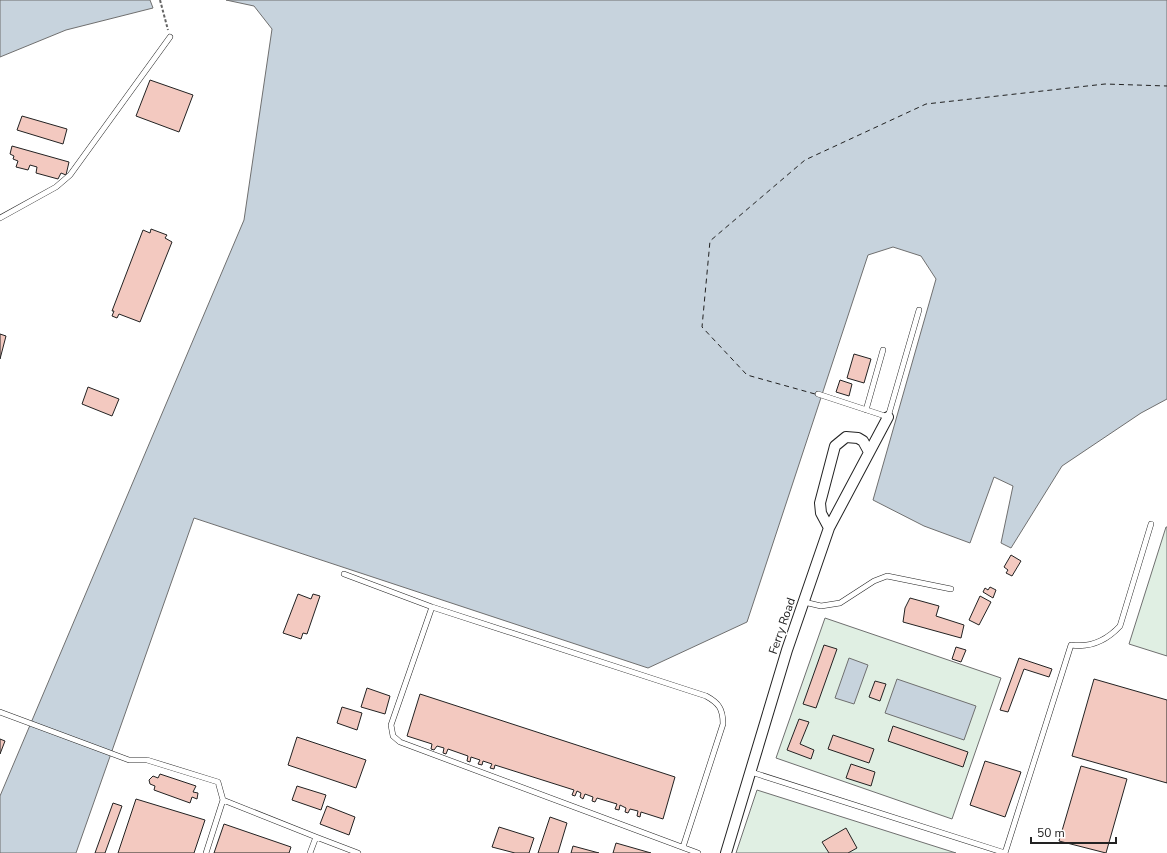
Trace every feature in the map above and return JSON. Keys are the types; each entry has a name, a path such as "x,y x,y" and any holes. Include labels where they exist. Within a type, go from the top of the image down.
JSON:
{"street":[{"name":"Ferry Road","path":"726,853 787,650 829,528 888,417"},
{"path":"829,528 820,513 820,504 835,446 846,437 851,437 863,441 869,452"}],"lane":[{"path":"0,218 56,187 70,175 170,37"},
{"path":"818,394 888,417 919,310"},
{"path":"866,410 883,350"},
{"path":"751,772 1005,853 1071,645 1082,646 1098,642 1113,634 1120,626 1150,524"},
{"path":"344,574 432,607 706,696 717,701 723,712 723,724 683,847"},
{"path":"804,602 821,606 840,603 874,581 887,576 951,589"},
{"path":"432,607 391,725 393,736 400,742 698,853"},
{"path":"0,712 129,760 147,760 218,782 223,800 206,853"},
{"path":"223,800 358,853"},
{"path":"310,853 316,837"}],"path":[{"path":"160,0 170,37"}],"green space":[{"path":"1167,527 1167,656 1129,644"},
{"path":"825,618 1001,678 952,819 776,758"},
{"path":"757,790 956,853 736,853"}],"shaded area":[{"path":"0,0 150,0 153,8 66,30 0,57"},
{"path":"226,0 1167,0 1167,399 1141,413 1062,466 1011,548 1001,543 1013,486 994,477 970,543 924,526 873,500 936,279 921,256 893,247 868,255 747,622 648,668 194,518 76,853 0,853 0,796 244,220 272,29 254,6"},
{"path":"849,658 868,665 854,704 835,698"},
{"path":"897,679 976,706 964,740 885,713"}],"building":[{"path":"150,80 193,95 179,132 136,116"},
{"path":"22,116 67,129 63,144 17,130"},
{"path":"12,146 69,162 66,175 61,173 58,179 36,173 37,167 30,165 28,170 16,167 18,161 13,159 14,156 10,154"},
{"path":"151,229 167,235 165,238 172,242 140,322 119,314 117,318 112,316 114,311 112,311 143,230 150,233"},
{"path":"0,334 6,336 0,359"},
{"path":"854,354 871,359 864,383 847,378"},
{"path":"840,380 852,384 849,396 836,392"},
{"path":"88,387 119,399 112,416 82,404"},
{"path":"1011,555 1021,561 1012,576 1006,573 1008,570 1004,567"},
{"path":"990,587 996,590 993,598 983,592 985,588 988,590"},
{"path":"298,594 311,599 313,594 320,596 307,634 303,633 301,639 283,633"},
{"path":"980,596 991,602 979,625 969,620"},
{"path":"910,598 939,606 936,616 964,625 961,638 903,622 905,608"},
{"path":"824,645 837,649 816,708 803,704"},
{"path":"956,647 966,650 961,662 952,659"},
{"path":"1019,658 1052,669 1049,677 1024,669 1008,712 1000,710"},
{"path":"1094,679 1167,700 1167,783 1072,756"},
{"path":"875,681 886,684 880,701 869,697"},
{"path":"367,688 390,696 385,714 361,707"},
{"path":"420,694 675,777 663,819 641,812 640,817 637,816 638,811 630,809 628,813 625,812 626,808 620,805 619,810 615,809 617,804 597,798 595,802 592,801 593,797 585,794 583,799 580,797 581,793 577,791 575,796 572,795 574,790 495,765 494,769 490,768 492,764 483,761 482,765 478,764 480,760 471,757 470,762 467,761 468,756 448,749 446,754 443,753 444,748 437,746 434,750 431,749 432,744 407,736"},
{"path":"342,707 362,713 357,730 337,723"},
{"path":"799,719 809,722 800,744 814,750 811,759 787,750"},
{"path":"893,726 968,752 963,767 888,741"},
{"path":"833,735 874,749 869,763 828,749"},
{"path":"297,737 366,760 356,788 288,765"},
{"path":"0,739 5,741 0,754"},
{"path":"985,761 1021,772 1005,817 970,805"},
{"path":"851,764 875,772 871,786 846,778"},
{"path":"1081,766 1127,779 1106,853 1059,841"},
{"path":"160,774 196,786 193,792 198,793 197,799 192,797 190,803 154,790 155,786 150,784 149,780 153,776 158,778"},
{"path":"297,786 326,795 321,810 292,800"},
{"path":"136,799 205,820 194,853 118,853"},
{"path":"113,803 122,806 105,853 95,853"},
{"path":"327,806 355,817 349,835 320,824"},
{"path":"550,817 567,823 558,853 538,853"},
{"path":"224,824 291,847 289,853 214,853"},
{"path":"499,827 534,838 529,853 515,853 492,847"},
{"path":"846,828 857,848 848,853 829,853 822,842"},
{"path":"616,843 651,853 613,853"},
{"path":"573,846 599,853 571,853"}],"ferry route":[{"path":"815,394 747,375 702,327 710,241 805,160 926,104 1105,84 1167,86"}]}
